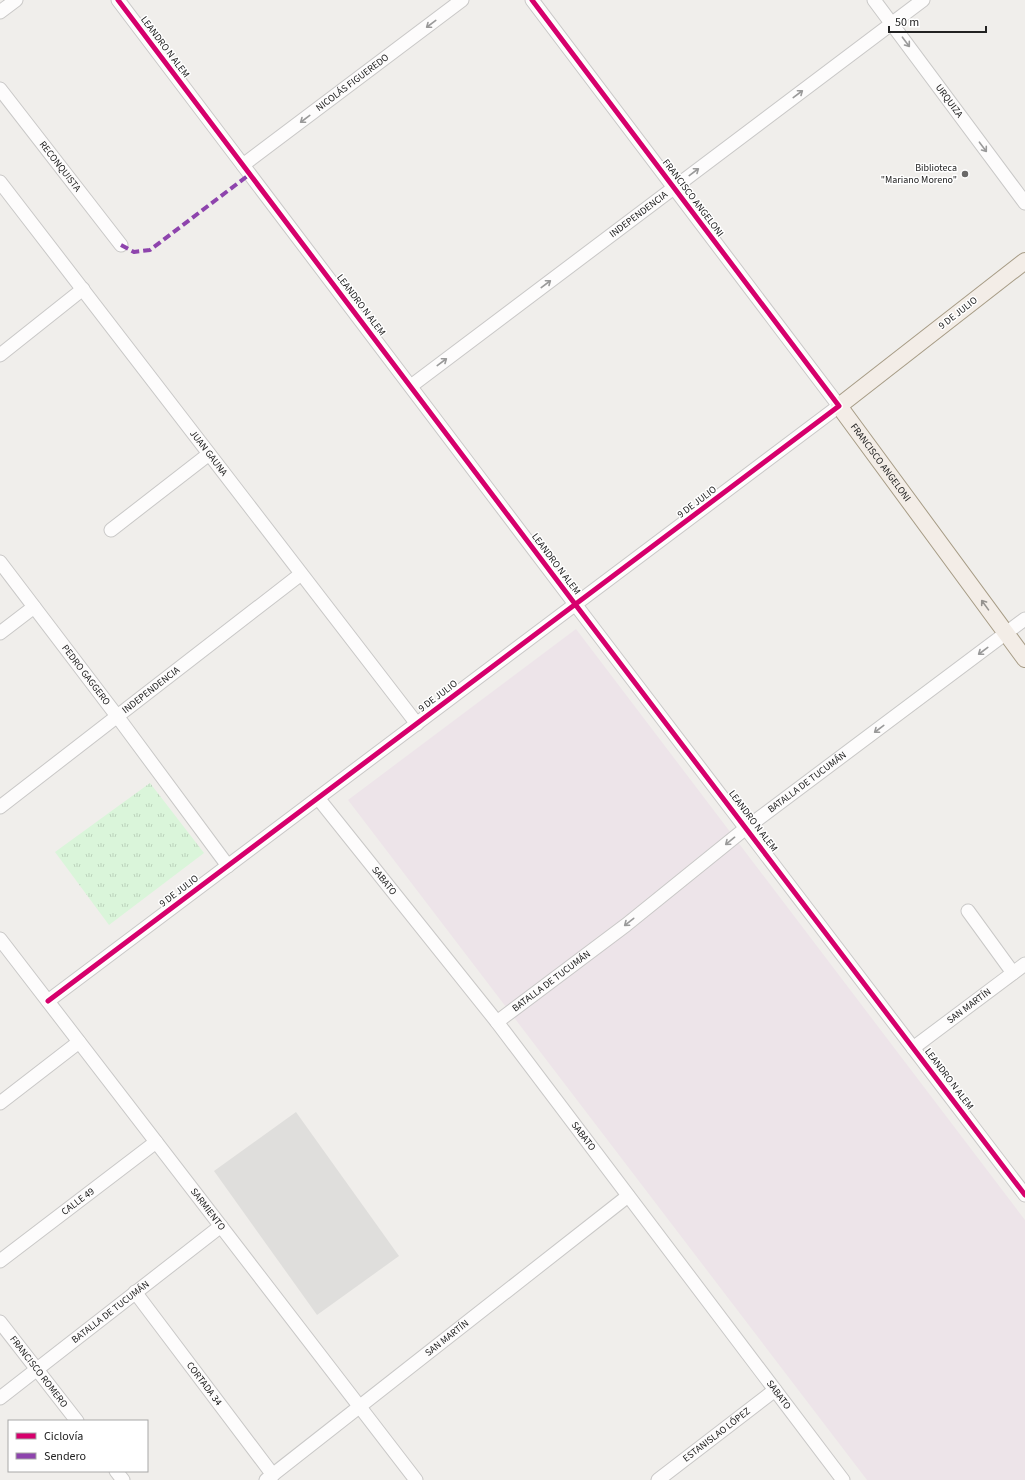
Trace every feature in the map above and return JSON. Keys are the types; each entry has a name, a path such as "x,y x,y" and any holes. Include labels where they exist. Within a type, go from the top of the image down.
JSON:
{"main road":[{"name":"9 DE JULIO","path":"839,406 1025,261"},
{"name":"FRANCISCO ANGELONI","path":"839,406 1025,659"}],"street":[{"path":"0,12 16,0"},
{"name":"LEANDRO N ALEM","path":"118,0 1025,1195"},
{"name":"NICOLÁS FIGUEREDO","path":"243,165 462,0"},
{"name":"FRANCISCO ANGELONI","path":"532,0 839,406"},
{"name":"URQUIZA","path":"874,0 1025,203"},
{"name":"INDEPENDENCIA","path":"411,386 923,0"},
{"name":"RECONQUISTA","path":"0,89 121,245"},
{"name":"JUAN GAUNA","path":"0,182 417,724"},
{"path":"0,355 82,289"},
{"name":"9 DE JULIO","path":"48,1001 839,406"},
{"path":"111,530 209,454"},
{"name":"PEDRO GAGGERO","path":"0,562 228,866"},
{"name":"INDEPENDENCIA","path":"0,807 301,574"},
{"path":"0,633 34,607"},
{"name":"BATALLA DE TUCUMÁN","path":"497,1022 626,925 746,828 1025,619"},
{"name":"SABATO","path":"318,798 497,1022 843,1480"},
{"path":"968,912 1013,973"},
{"name":"SARMIENTO","path":"0,939 416,1480"},
{"name":"SAN MARTÍN","path":"913,1048 1025,964"},
{"path":"0,1103 79,1042"},
{"name":"CALLE 49","path":"0,1261 156,1142"},
{"name":"SAN MARTÍN","path":"269,1477 628,1196"},
{"name":"BATALLA DE TUCUMÁN","path":"0,1398 221,1226"},
{"name":"CORTADA 34","path":"135,1292 269,1477"},
{"name":"FRANCISCO ROMERO","path":"0,1322 76,1420"},
{"name":"ESTANISLAO LÓPEZ","path":"658,1480 775,1390"},
{"path":"117,1472 123,1480"}],"shaded area":[{"path":"576,629 1025,1220 1025,1480 867,1480 348,800"},
{"path":"296,1112 399,1256 317,1315 214,1171"}],"green space":[{"path":"150,783 204,853 109,925 55,852"}],"marked path":[{"path":"121,245 134,252 150,250 250,174"}],"cycle path":[{"path":"118,0 1025,1195"},
{"path":"48,1001 839,406 532,0"}],"place":[{"name":"Biblioteca \"Mariano Moreno\"","path":"965,174"}]}
